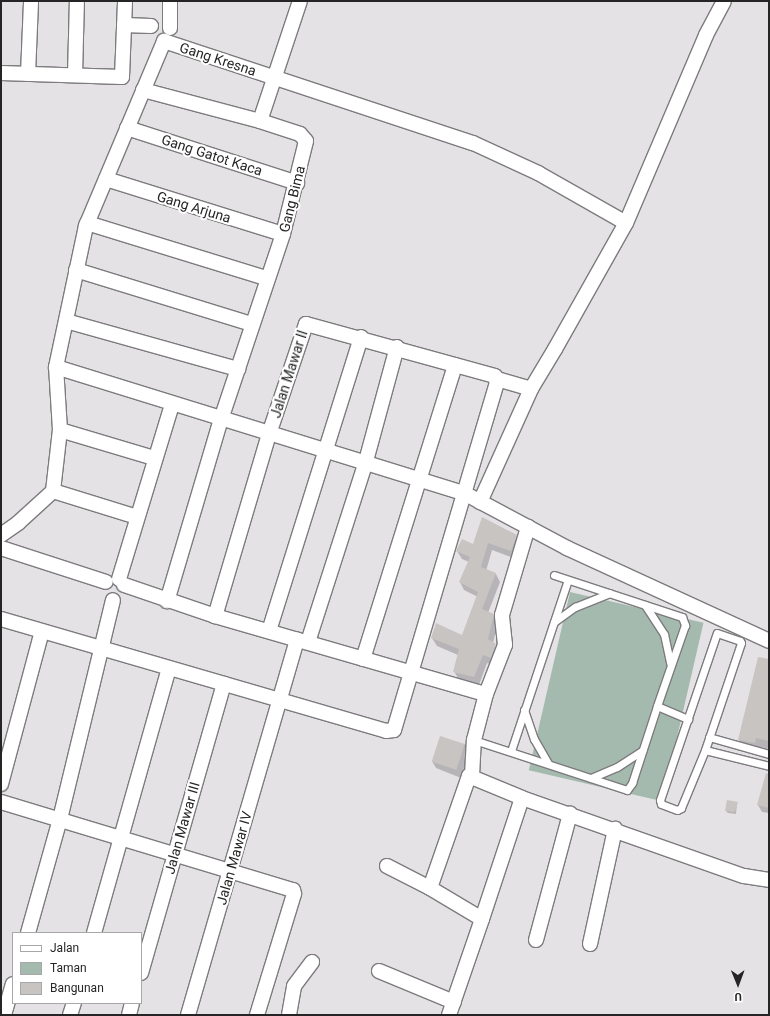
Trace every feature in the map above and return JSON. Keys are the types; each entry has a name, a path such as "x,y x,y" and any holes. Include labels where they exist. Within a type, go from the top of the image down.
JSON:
{"street":[{"path":"28,74 31,1"},
{"path":"75,75 77,1"},
{"path":"1,73 122,77 125,1"},
{"path":"170,1 170,28"},
{"path":"260,121 273,77 300,1"},
{"path":"480,502 531,389 626,223 706,35 724,1"},
{"path":"124,25 151,26"},
{"name":"Gang Kresna","path":"144,90 164,41 473,143 538,173 626,223"},
{"path":"1,535 18,523 53,491 60,430 56,367 76,270 87,223 144,90"},
{"name":"Gang Bima","path":"144,90 260,121 304,137 297,183 283,234 266,278 221,419 167,601"},
{"name":"Gang Gatot Kaca","path":"127,128 297,183"},
{"name":"Gang Arjuna","path":"106,179 283,234"},
{"path":"87,223 266,278"},
{"path":"76,270 252,324"},
{"path":"66,321 238,369"},
{"name":"Jalan Mawar II","path":"269,434 306,324 361,337"},
{"path":"269,631 361,337 495,376 497,379 531,389"},
{"name":"Jalan Mawar IV","path":"188,1015 280,701 366,461 397,347"},
{"path":"363,659 455,365"},
{"path":"56,367 172,405 325,451 366,461 419,480 464,493 528,527 769,641"},
{"path":"1,619 390,732 394,730 497,379"},
{"path":"116,582 172,405"},
{"path":"60,430 154,458"},
{"path":"215,616 269,434"},
{"path":"53,491 137,517"},
{"path":"472,776 474,740 486,694 505,645 502,615 528,527"},
{"path":"1,548 116,582 167,601 215,616 486,694"},
{"path":"28,932 60,820 113,600 120,599 125,592 116,582"},
{"path":"1,784 42,631"},
{"path":"94,932 169,668"},
{"name":"Jalan Mawar III","path":"142,970 224,684"},
{"path":"472,776 522,798 615,829 744,876 769,880"},
{"path":"430,888 467,778 472,776"},
{"path":"449,1015 522,798"},
{"path":"1,802 288,887 294,894 257,1015"},
{"path":"536,940 570,814"},
{"path":"590,944 615,829"},
{"path":"387,866 430,888 482,919"},
{"path":"289,1015 294,986 312,962"},
{"path":"378,971 454,1002"},
{"path":"4,1015 12,987"},
{"path":"70,1015 74,1004"},
{"path":"129,1015 132,1004"}],"lane":[{"path":"474,740 627,790 630,788 685,622 682,617 554,575"},
{"path":"511,751 568,580"},
{"path":"554,622 575,607 609,593"},
{"path":"645,605 664,634 670,667"},
{"path":"716,634 740,641 705,750 680,809 661,804 660,800 688,719 716,634"},
{"path":"657,706 688,719"},
{"path":"524,709 534,739 548,763"},
{"path":"709,737 769,754"},
{"path":"705,750 769,766"},
{"path":"591,778 617,767 642,751"}],"green space":[{"path":"570,592 703,623 662,801 529,770"}],"building":[{"path":"482,517 517,535 511,551 488,543 481,567 496,573 482,609 494,614 488,639 496,644 491,658 483,655 474,677 453,672 459,649 431,638 436,623 462,635 478,592 459,582 470,557 456,551 462,539 473,544"},
{"path":"758,657 769,659 769,741 756,738 755,743 738,740"},
{"path":"440,736 465,744 456,770 432,762"},
{"path":"766,773 769,774 769,808 757,805"},
{"path":"727,800 738,802 735,812 725,811"}]}
